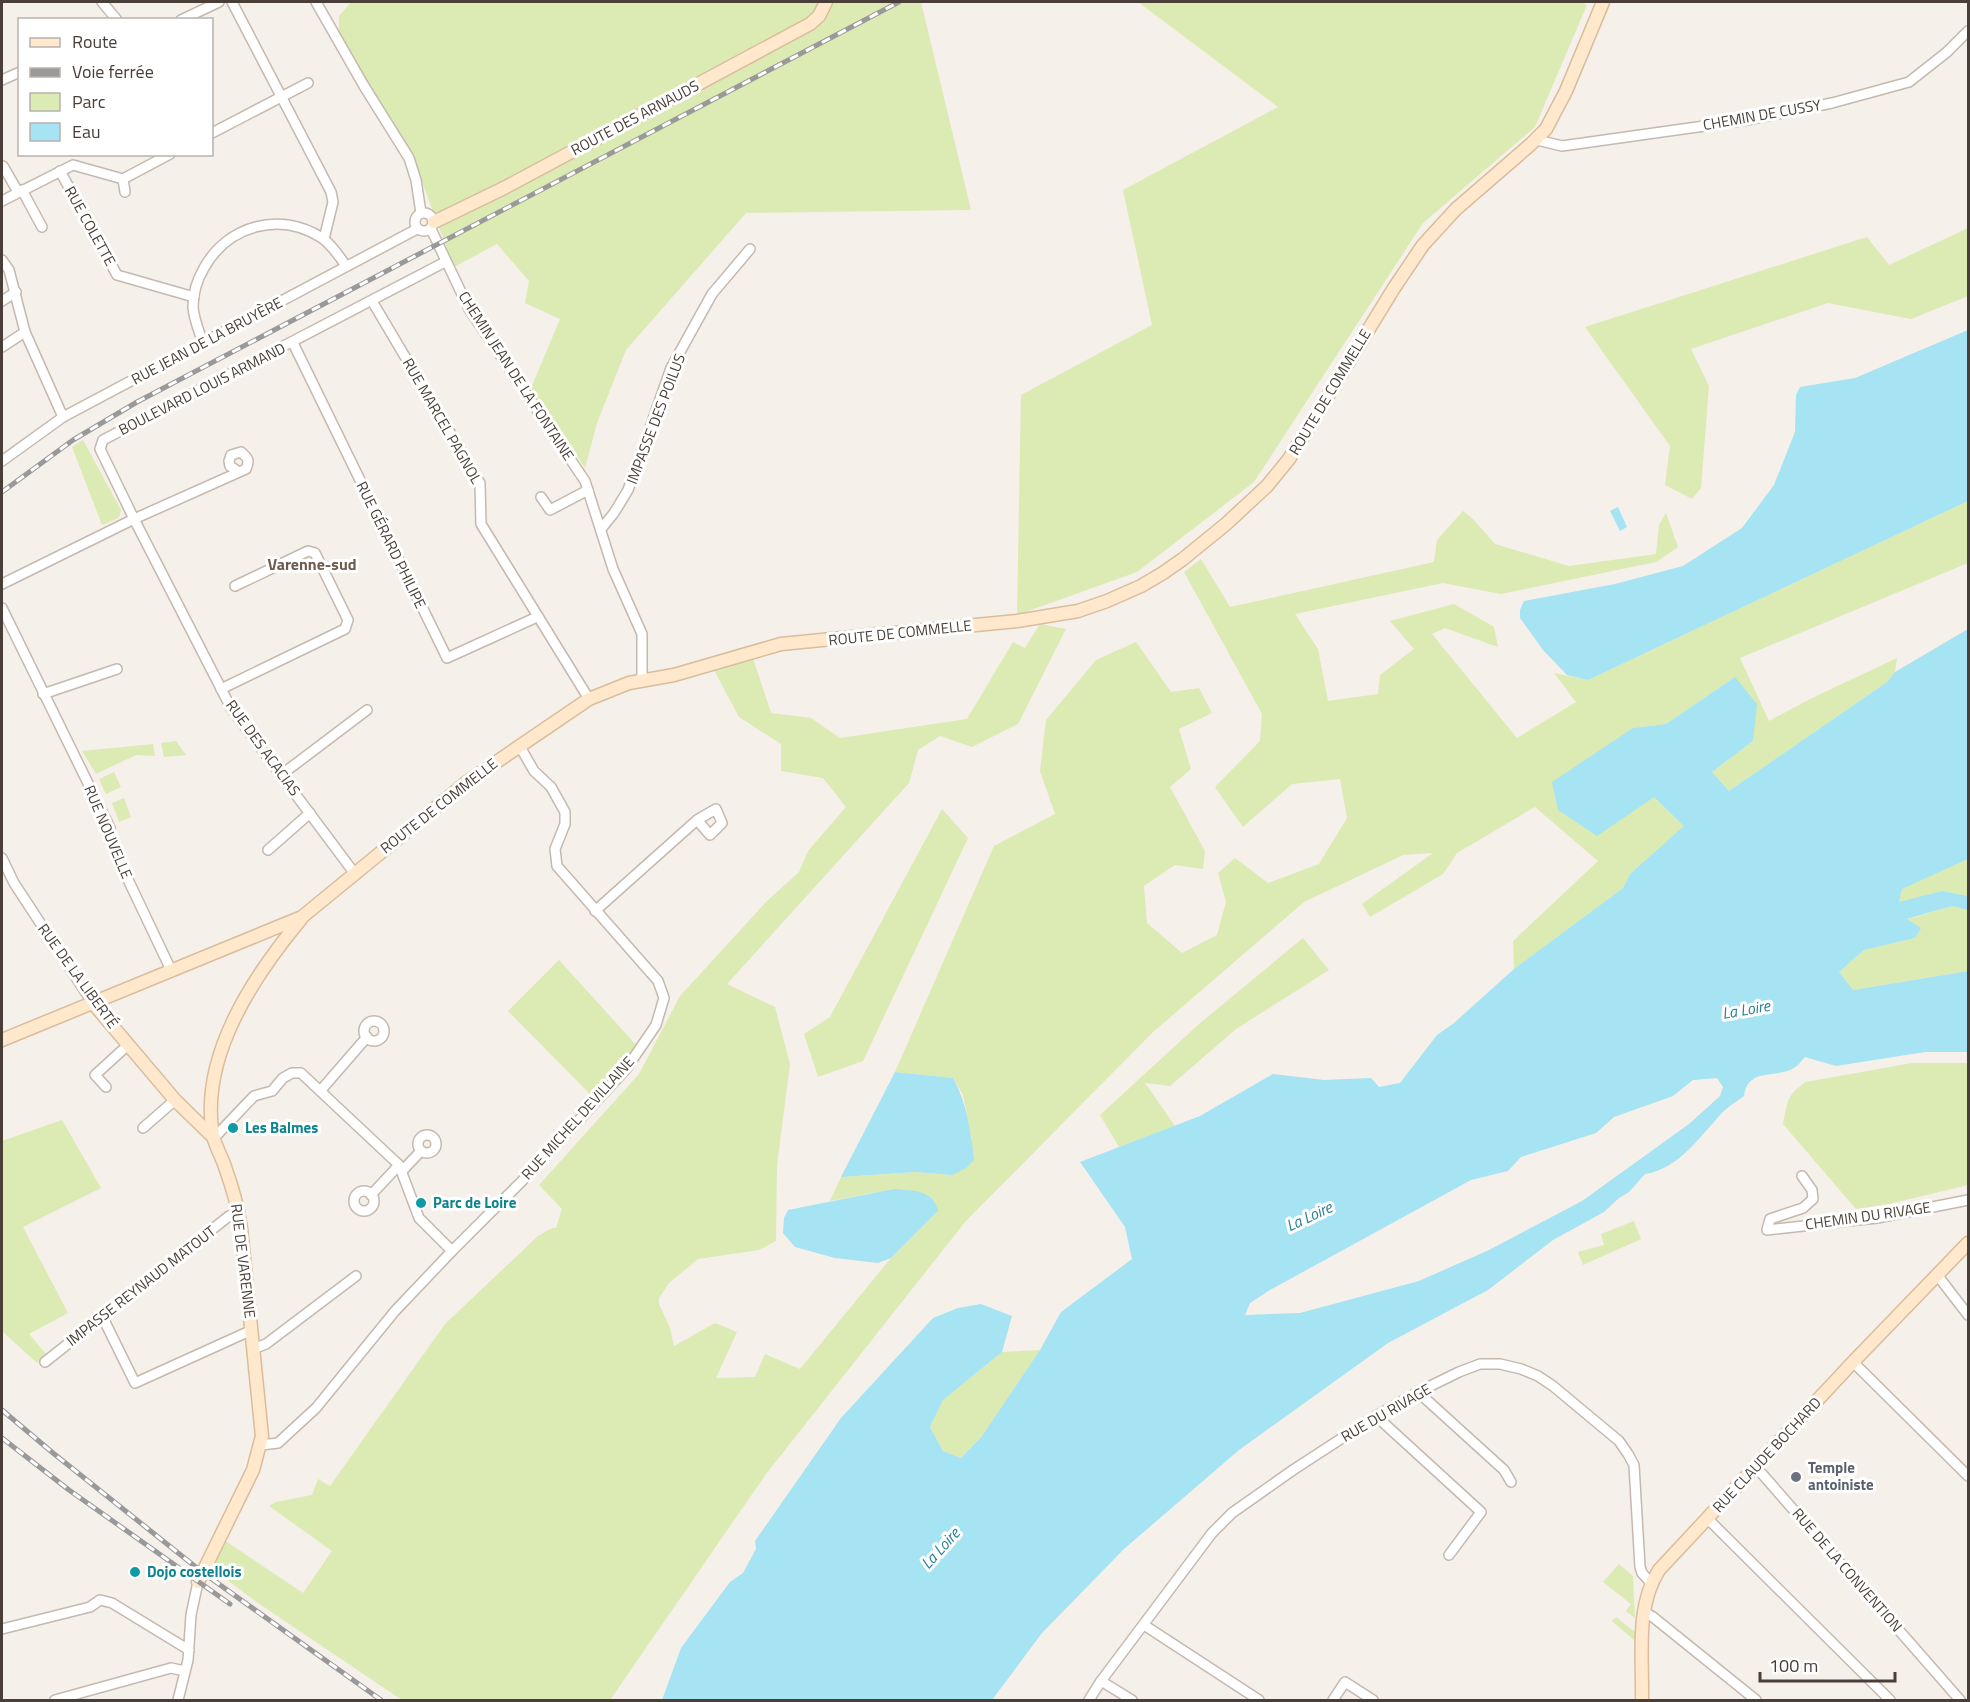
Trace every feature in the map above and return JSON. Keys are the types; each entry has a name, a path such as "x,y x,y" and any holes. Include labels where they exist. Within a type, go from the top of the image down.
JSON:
{"street":[{"path":"102,2 115,18"},
{"path":"185,18 219,2"},
{"path":"232,2 333,197 324,239"},
{"path":"316,2 409,158 421,213"},
{"name":"ROUTE DES ARNAUDS","path":"432,226 810,24 819,16 826,2"},
{"name":"ROUTE DE COMMELLE","path":"2,1040 302,917 467,782 588,699 628,683 674,675 781,644 1017,621 1070,612 1107,601 1163,573 1226,524 1267,486 1289,459 1423,245 1456,208 1537,140 1546,129 1566,91 1603,2"},
{"name":"CHEMIN DE CUSSY","path":"1537,140 1562,146 1748,120 1832,103 1909,82 1947,52 1968,31"},
{"path":"2,80 18,73"},
{"path":"213,132 308,83"},
{"path":"70,166 72,156"},
{"path":"2,201 73,165 123,179 166,156"},
{"path":"3,166 42,227"},
{"name":"RUE COLETTE","path":"60,171 117,275 194,297"},
{"path":"123,179 125,192"},
{"path":"421,213 429,214 432,226 425,232 417,229 415,220 421,213"},
{"path":"203,343 196,324 194,297 199,276 208,260 220,246 236,234 255,226 269,224 286,225 304,230 324,239 346,266"},
{"name":"CHEMIN JEAN DE LA FONTAINE","path":"432,226 445,262 469,309 585,481 613,569 642,634 642,681"},
{"name":"RUE JEAN DE LA BRUYÈRE","path":"2,461 63,417 417,229"},
{"name":"IMPASSE DES POILUS","path":"601,529 628,490 671,368 712,294 750,249"},
{"path":"2,260 9,270 26,332 63,417"},
{"name":"BOULEVARD LOUIS ARMAND","path":"134,519 100,449 103,440 445,262"},
{"path":"2,301 16,292"},
{"name":"RUE MARCEL PAGNOL","path":"372,301 480,483 481,524 588,699"},
{"path":"2,347 26,332"},
{"name":"RUE GÉRARD PHILIPE","path":"293,343 447,658 537,617"},
{"path":"2,584 134,519 238,472"},
{"path":"541,497 550,510 588,490"},
{"name":"RUE DES ACACIAS","path":"134,519 231,708 355,874"},
{"path":"221,689 345,628 348,620 315,554 309,551 235,586"},
{"name":"RUE NOUVELLE","path":"2,608 110,828 113,848 171,970"},
{"path":"43,694 117,669"},
{"path":"281,775 367,710"},
{"name":"RUE MICHEL DEVILLAINE","path":"261,1445 278,1443 316,1408 395,1311 547,1155 626,1069 656,1025 664,998 658,981 556,866 555,849 565,824 565,812 551,787 534,771 519,745"},
{"path":"268,850 310,813"},
{"path":"596,911 697,820"},
{"name":"RUE DE LA LIBERTÉ","path":"2,858 14,883 92,1002 175,1100 214,1138"},
{"name":"RUE DE VARENNE","path":"198,1582 253,1470 261,1445 262,1429 239,1215 226,1168 214,1138 211,1112 212,1088 221,1048 231,1025 260,974 302,917"},
{"path":"321,1090 367,1038"},
{"path":"106,1087 95,1075 129,1045"},
{"path":"214,1138 254,1096 272,1091 283,1078 292,1073 302,1073 401,1168 419,1218 452,1251"},
{"path":"143,1128 175,1100"},
{"path":"371,1195 421,1151"},
{"name":"CHEMIN DU RIVAGE","path":"1802,1176 1812,1190 1813,1199 1803,1208 1770,1219 1767,1230 1877,1218 1968,1200"},
{"name":"IMPASSE REYNAUD MATOUT","path":"45,1362 229,1216 239,1215"},
{"name":"RUE CLAUDE BOCHARD","path":"1642,1701 1643,1611 1651,1583 1663,1564 1968,1243"},
{"path":"253,1349 266,1344 356,1276"},
{"path":"1938,1276 1968,1315"},
{"path":"102,1316 135,1383 252,1330"},
{"path":"1853,1362 1968,1476"},
{"name":"RUE DU RIVAGE","path":"1089,1701 1101,1681 1212,1533 1232,1513 1376,1416 1418,1392 1459,1372 1480,1365 1500,1364 1521,1368 1538,1376 1619,1441 1634,1465 1640,1567 1651,1583"},
{"path":"1418,1392 1504,1470 1511,1482"},
{"path":"1376,1416 1481,1512 1449,1555"},
{"name":"RUE DE LA CONVENTION","path":"1756,1467 1960,1701"},
{"path":"1708,1519 1890,1701"},
{"path":"178,1701 189,1650 191,1615 198,1582"},
{"path":"2,1629 90,1607 100,1600 112,1603 189,1650"},
{"path":"1643,1611 1756,1701"},
{"path":"1144,1625 1259,1701"},
{"path":"55,1701 171,1668 185,1671"},
{"path":"1101,1681 1132,1701"},
{"path":"1333,1701 1344,1682 1373,1701"}],"green space":[{"path":"351,2 921,2 971,210 746,213 626,350 597,423 585,468 531,388 560,319 525,303 529,281 497,244 454,267 410,150 339,37 339,16"},
{"path":"1138,2 1581,2 1587,5 1535,127 1423,223 1254,482 1137,572 1017,615 1021,395 1152,325 1123,190 1278,107"},
{"path":"1968,228 1968,296 1911,319 1828,303 1691,349 1709,386 1701,488 1692,499 1665,485 1670,446 1585,327 1867,237 1889,265"},
{"path":"83,440 121,510 119,518 102,525 72,447"},
{"path":"1968,501 1968,563 1740,658 1769,721 1897,658 1895,672 1887,682 1729,791 1712,772 1753,741 1735,677 1666,724 1633,728 1654,797 1685,826 1630,874 1623,888 1514,969 1513,941 1598,861 1535,807 1457,853 1443,874 1370,917 1362,904 1433,853 1403,855 1304,902 1152,1033 965,1222 766,1474 610,1700 402,1700 258,1603 211,1568 224,1540 303,1593 332,1551 269,1506 276,1502 312,1495 318,1479 330,1486 445,1324 538,1236 556,1228 562,1209 539,1185 639,1074 680,996 766,902 799,872 808,851 846,807 823,778 781,771 781,744 739,717 714,670 752,655 771,713 811,718 840,738 967,719 1013,642 1025,648 1040,624 1066,629 1018,724 972,747 940,736 918,750 909,783 727,984 775,1007 790,1064 777,1165 776,1241 759,1250 698,1259 669,1283 659,1298 659,1304 670,1328 674,1346 715,1323 737,1332 716,1378 755,1377 765,1354 800,1369 891,1258 938,1211 894,1189 830,1201 841,1177 916,1172 952,1175 972,1140 963,1095 953,1078 895,1072 994,846 1055,814 1040,771 1046,720 1096,660 1136,642 1171,692 1199,688 1212,713 1179,729 1191,769 1170,787 1205,851 1203,869 1175,865 1144,886 1147,923 1182,953 1217,935 1226,902 1218,873 1235,858 1268,883 1319,864 1347,818 1340,779 1292,784 1243,827 1215,787 1260,741 1262,714 1184,572 1201,559 1230,607 1434,562 1437,540 1463,511 1495,544 1569,566 1656,554 1659,525 1666,513 1678,547 1656,562 1501,594 1443,583 1295,614 1318,649 1328,701 1378,694 1380,675 1414,649 1390,621 1454,604 1494,627 1498,647 1445,628 1432,634 1517,738 1576,702 1554,673 1588,680"},
{"path":"176,741 186,755 164,757 161,743"},
{"path":"153,744 155,756 136,755 96,774 82,751"},
{"path":"114,772 121,787 106,794 99,779"},
{"path":"124,798 131,817 119,822 112,803"},
{"path":"942,809 968,838 863,1061 818,1077 804,1034 830,1017"},
{"path":"1968,859 1968,896 1942,891 1899,903 1901,889"},
{"path":"1952,906 1968,910 1968,971 1853,990 1839,972 1864,950 1915,938 1906,920"},
{"path":"1303,938 1329,970 1236,1029 1170,1086 1145,1083 1175,1126 1119,1147 1100,1115 1199,1024"},
{"path":"559,960 637,1046 590,1094 508,1011"},
{"path":"1912,1063 1968,1063 1968,1185 1889,1204 1856,1209 1783,1124 1787,1104 1791,1095 1806,1082"},
{"path":"62,1120 101,1188 23,1227 68,1313 29,1334 46,1354 37,1363 2,1331 2,1141"},
{"path":"1634,1221 1641,1239 1583,1265 1578,1252 1604,1245 1601,1234"},
{"path":"1040,1350 982,1436 961,1458 943,1451 930,1427 943,1400 1002,1352"},
{"path":"1619,1564 1633,1576 1635,1618 1626,1611 1631,1604 1603,1582"},
{"path":"1616,1617 1635,1632 1635,1641 1612,1621"}],"water":[{"path":"1968,330 1968,501 1588,680 1567,675 1543,650 1520,618 1520,610 1524,601 1615,584 1683,566 1742,528 1774,485 1795,432 1796,395 1800,387 1855,378"},
{"path":"1618,507 1627,527 1620,531 1610,511"},
{"name":"La Loire","path":"1968,629 1968,859 1902,889 1899,902 1942,891 1968,896 1968,910 1952,906 1907,919 1921,928 1915,938 1864,950 1839,972 1853,990 1968,971 1968,1052 1925,1052 1836,1066 1805,1057 1794,1068 1787,1071 1757,1077 1751,1081 1744,1096 1725,1110 1679,1158 1658,1171 1645,1174 1629,1192 1604,1212 1553,1240 1488,1290 1388,1343 1239,1450 1124,1549 1042,1633 992,1700 662,1700 681,1648 730,1582 743,1573 756,1549 755,1541 841,1418 933,1318 958,1308 981,1304 1012,1316 1002,1352 943,1400 930,1427 943,1451 961,1458 982,1436 1040,1350 1061,1312 1132,1259 1125,1227 1080,1162 1200,1116 1273,1074 1324,1080 1371,1078 1379,1087 1400,1083 1437,1035 1454,1023 1514,969 1623,888 1630,874 1684,826 1654,797 1597,836 1558,810 1552,782 1633,728 1666,724 1735,677 1757,704 1753,741 1712,772 1729,791 1887,682 1895,672","holes":["1717,1078 1723,1087 1720,1096 1689,1124 1582,1201 1489,1250 1419,1281 1300,1313 1245,1315 1250,1303 1270,1290 1471,1180 1508,1171 1521,1157 1596,1133 1614,1117 1673,1096 1693,1080"]},
{"path":"895,1072 953,1078 968,1118 974,1160 966,1168 952,1175 916,1172 841,1177"},
{"path":"894,1189 921,1192 927,1195 932,1199 938,1211 891,1258 878,1263 835,1258 795,1247 783,1233 784,1218 788,1210"}],"railway":[{"path":"2,492 73,440 137,402 899,2"},
{"path":"2,1410 202,1572 381,1700"},
{"path":"2,1438 69,1490 230,1604"}],"place":[{"name":"Les Balmes","path":"233,1128"},
{"name":"Parc de Loire","path":"421,1203"},
{"name":"Temple antoiniste","path":"1796,1477"},
{"name":"Dojo costellois","path":"135,1572"}],"district":[{"name":"Varenne-sud","path":"312,564"}]}
